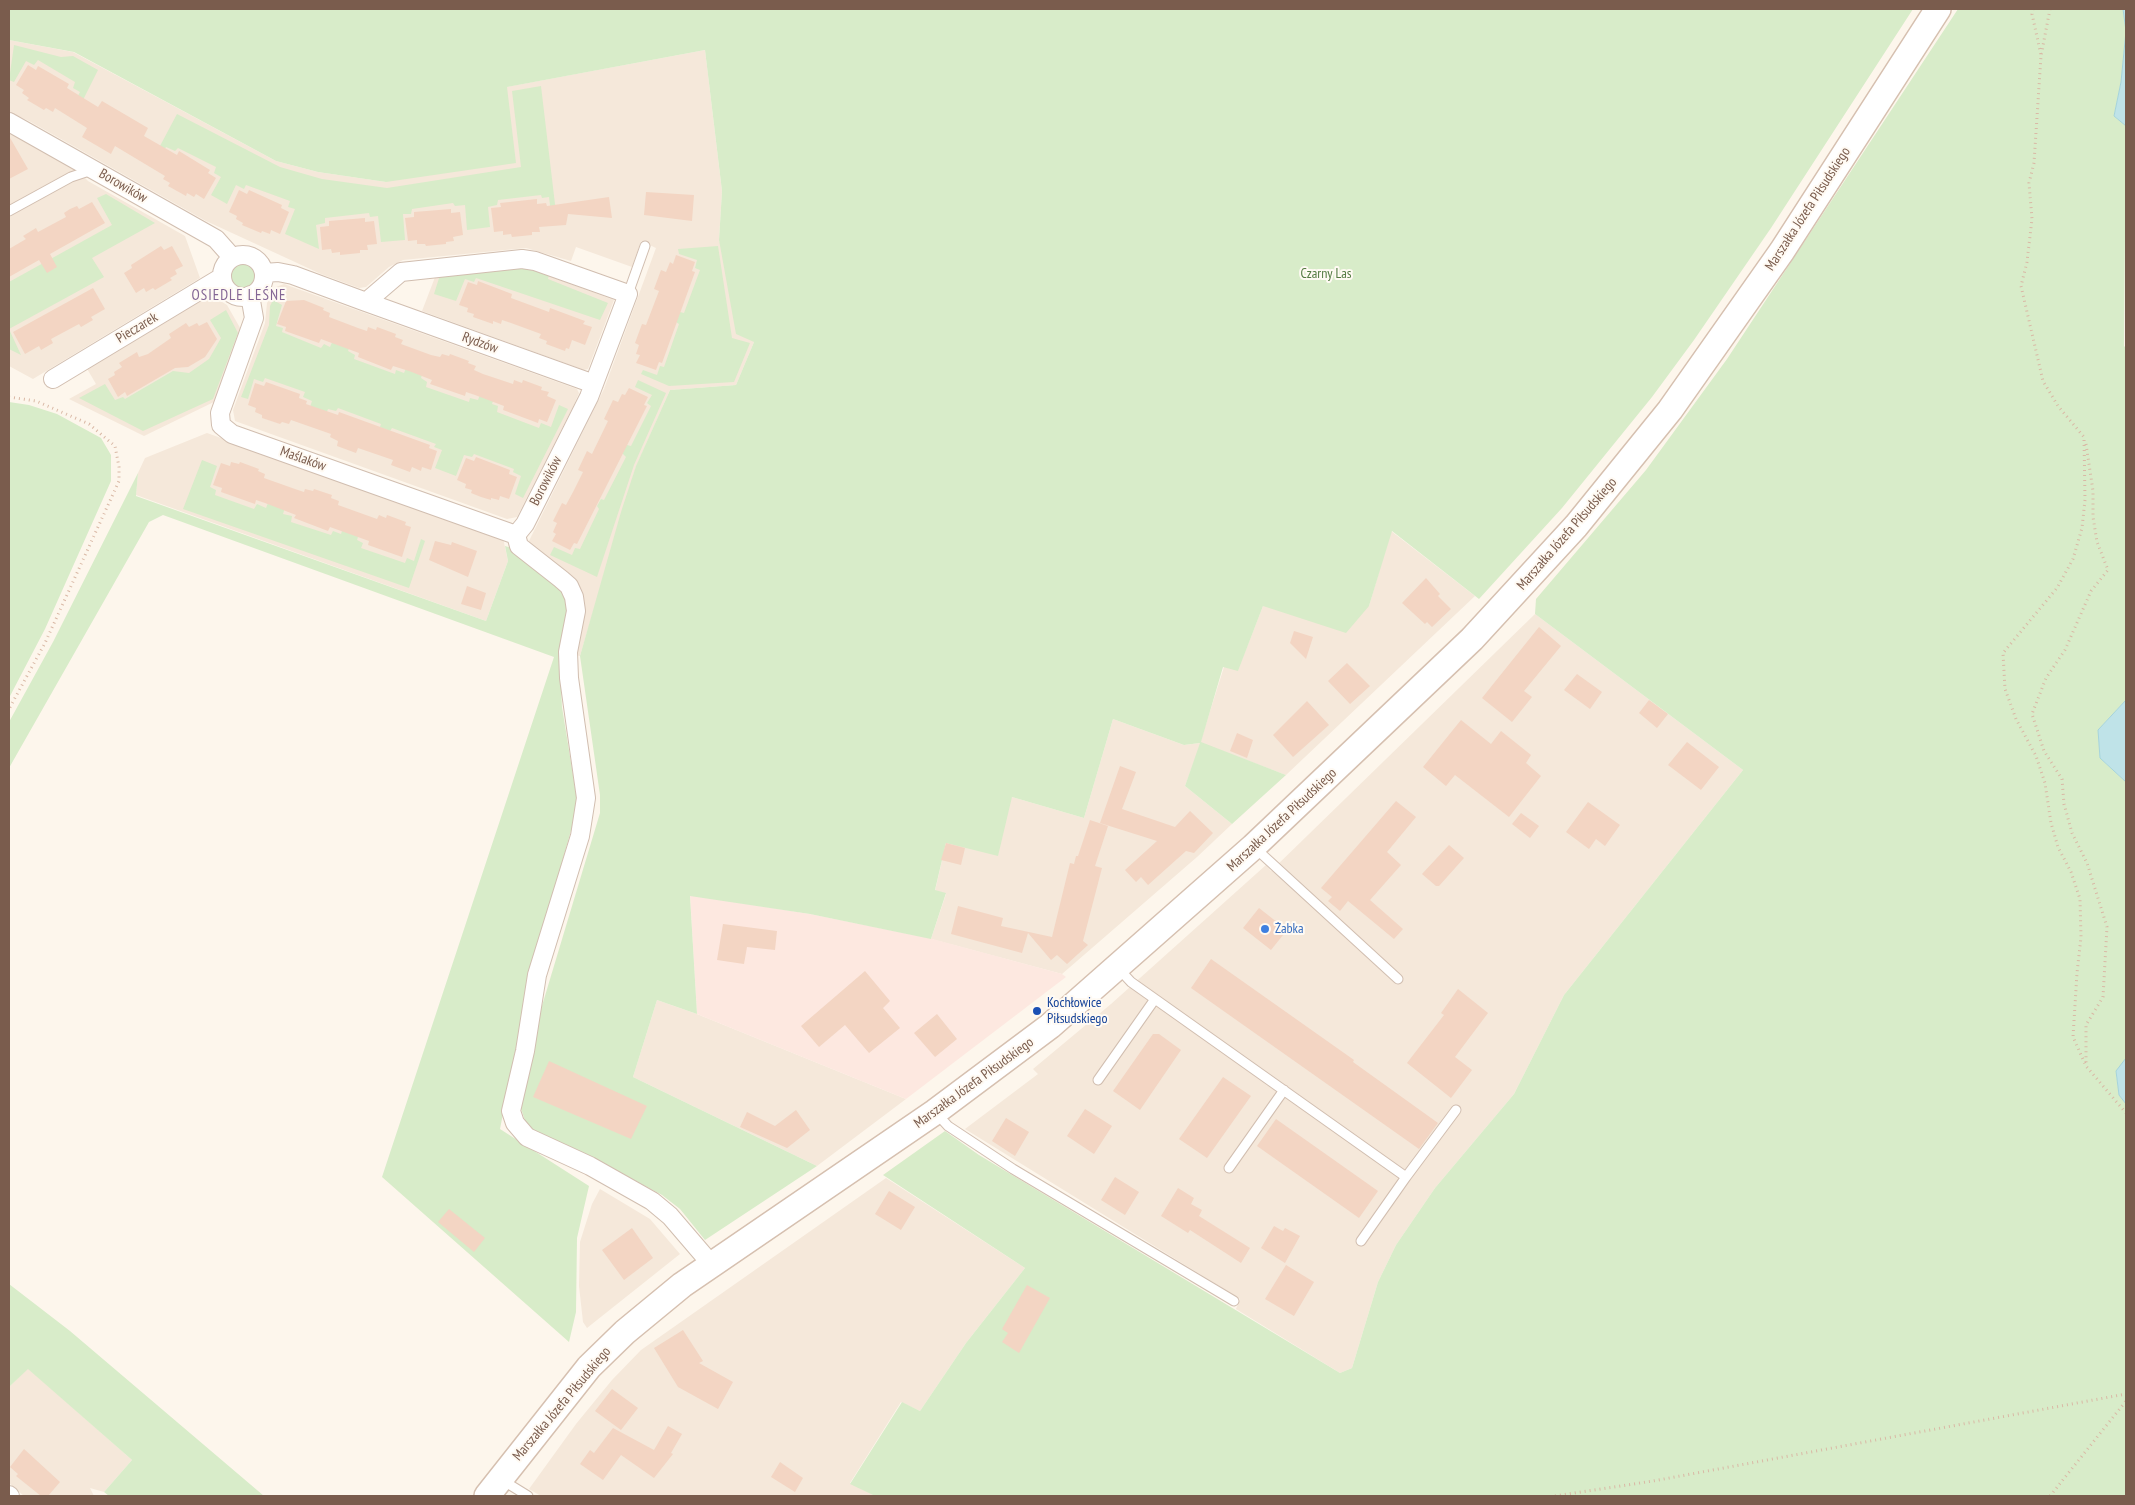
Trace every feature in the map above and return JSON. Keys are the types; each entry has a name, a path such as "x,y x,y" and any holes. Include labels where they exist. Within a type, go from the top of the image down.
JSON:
{"street":[{"name":"Marszałka Józefa Piłsudskiego","path":"493,1487 567,1393 608,1347 646,1314 712,1265 935,1112 1018,1051 1118,968 1253,847 1472,639 1545,561 1670,410 1744,306 1938,9"},
{"name":"Borowików","path":"9,122 216,239 232,258"},
{"path":"242,255 250,256 257,260 264,273 263,282 259,290 250,295 236,296 229,292 222,277 223,269 232,258 242,255"},
{"path":"264,273 278,272 293,275 366,302 401,272 522,259 535,261 628,294"},
{"name":"Pieczarek","path":"53,379 222,277"},
{"name":"Borowików","path":"516,535 525,524 594,384 628,294"},
{"name":"Maślaków","path":"250,295 254,318 220,413 221,425 232,434 516,535"},
{"name":"Rydzów","path":"366,302 594,384"},
{"path":"516,535 519,546 562,579 569,586 574,597 576,611 568,652 569,678 585,783 585,813 537,975 525,1051 511,1111 515,1123 527,1137 590,1166 652,1201 670,1216 712,1265"}],"lane":[{"path":"9,211 71,177 94,169"},
{"name":"Borowików","path":"628,294 645,246"},
{"path":"1253,847 1398,979"},
{"path":"1118,968 1131,982 1406,1177"},
{"path":"1098,1080 1155,999"},
{"path":"1230,1168 1284,1090"},
{"path":"1361,1241 1456,1110"},
{"path":"935,1112 948,1126 1013,1170 1234,1301"},
{"path":"493,1487 528,1496"}],"path":[{"path":"2033,9 2034,29 2041,56"},
{"path":"2050,9 2041,56 2034,164 2029,183 2032,219 2027,262 2021,286 2043,381 2058,406 2084,437 2093,491 2093,517 2096,542 2108,570 2091,591 2065,650 2046,678 2032,714 2044,752 2062,779 2064,804 2072,833 2087,863 2107,927 2103,997 2086,1026 2086,1066"},
{"path":"9,397 36,400 89,424 115,446 119,467 119,481 45,643 9,709"},
{"path":"2084,437 2085,500 2082,528 2073,559 2057,588 2004,653 2005,689 2016,719 2039,765 2045,783 2051,823 2058,847 2071,872 2080,900 2081,936 2076,973 2073,1037 2086,1066 2109,1096 2126,1112"},
{"path":"1555,1496 1653,1481 2126,1394"},
{"path":"2050,1496 2126,1401"}],"shaded area":[{"path":"9,40 73,52 276,161 318,172 386,182 506,87 705,50 722,191 719,240 754,342 736,385 670,390 636,467 580,656 575,655 528,543 604,389 656,248 641,241 632,267 576,247 571,261 526,248 403,260 389,267 366,287 359,288 321,274 206,221 29,121 9,112"},
{"path":"9,130 71,163 88,181 185,236 200,278 33,379 9,366"},
{"path":"523,264 554,272 552,277 614,300 588,369 584,370 422,311 437,272"},
{"path":"284,284 577,389 579,393 573,407 517,517 507,519 235,421 233,410 265,323 267,303 276,287"},
{"path":"209,294 227,305 243,333 218,400 144,436 69,399 96,384 86,367"},
{"path":"207,433 503,538 508,561 486,621 136,495 138,473 145,458"},
{"path":"1391,531 1475,596 1286,775 1201,743 1185,786 1232,824 1197,857 1062,974 931,939 946,894 935,891 946,843 1012,797 1084,818 1113,719 1184,745 1200,743 1224,667 1238,670 1263,606 1369,606"},
{"path":"1535,614 1743,770 1564,995 1514,1094 1435,1188 1396,1245 1378,1282 1352,1368 1340,1373 1236,1309 1240,1299 965,1129 1038,1074 1033,1069 1111,1004 1266,865 1271,871"},
{"path":"690,895 810,914 929,938 1062,974 1066,977 906,1099 697,1014"},
{"path":"657,1000 697,1014 906,1099 817,1166 633,1077"},
{"path":"886,1178 1025,1268 966,1343 920,1411 901,1402 850,1483 875,1496 541,1496 529,1489 576,1424 612,1380 641,1350"},
{"path":"600,1189 650,1219 680,1254 587,1328 583,1322 579,1286 580,1242 592,1204"},
{"path":"28,1368 132,1460 104,1492 90,1488 94,1496 24,1496 9,1483 9,1387"}],"green space":[{"name":"Czarny Las","path":"9,9 1913,9 1771,228 1694,340 1652,397 1562,508 1479,599 1392,531 1369,606 1346,633 1263,606 1238,671 1223,667 1201,742 1286,775 1232,824 1185,786 1200,743 1184,745 1113,719 1084,818 1012,797 998,856 946,843 935,890 946,893 931,939 810,914 690,896 697,1014 657,1000 633,1077 817,1166 705,1240 680,1209 662,1195 619,1172 568,1150 527,1127 519,1102 535,1029 600,813 600,795 580,656 621,512 636,466 670,390 736,385 754,342 736,334 719,240 722,191 705,50 507,87 516,163 386,182 318,172 276,161 74,52 9,40"},
{"path":"1958,9 2123,9 2126,31 2121,82 2114,116 2126,126 2124,346 2126,348 2126,700 2098,730 2100,758 2126,782 2126,1058 2116,1072 2119,1095 2126,1104 2126,1496 875,1496 850,1484 902,1402 920,1411 966,1343 1025,1268 883,1175 945,1131 979,1155 1340,1373 1352,1368 1378,1282 1396,1245 1435,1188 1514,1094 1564,995 1743,770 1535,614 1536,599 1646,470 1727,359"},
{"path":"14,45 61,57 73,56 98,70 76,114 70,111 80,92 73,88 75,82 38,60 34,65 26,61 14,82 9,80"},
{"path":"541,86 557,221 552,222 549,197 542,198 541,195 498,200 497,205 488,207 490,227 467,230 465,205 455,206 453,203 412,209 411,214 403,214 405,240 381,242 378,216 370,217 369,213 325,218 325,223 316,225 319,249 285,234 295,209 288,207 290,201 246,185 244,189 236,185 227,204 211,195 221,177 214,173 216,167 178,148 175,151 166,147 157,164 152,161 177,114 280,167 322,179 387,188 521,167 512,91"},
{"path":"106,194 155,223 92,258 104,277 9,329 9,282 112,225 97,198"},
{"path":"718,246 732,338 750,343 734,382 669,386 641,374 643,370 657,375 660,366 664,367 679,324 676,322 680,312 684,313 700,270 695,268 697,260 679,254 678,249"},
{"path":"243,261 253,265 257,275 253,285 243,289 233,285 229,275 233,265"},
{"path":"523,268 549,275 548,279 608,303 600,320 476,278 474,282 465,279 456,301 434,294 440,275"},
{"path":"273,300 282,305 276,326 283,328 282,332 321,348 324,344 330,347 339,327 355,332 348,351 355,355 354,359 395,374 396,370 404,373 413,353 427,359 421,378 427,382 426,387 469,402 470,398 478,400 486,379 499,383 492,404 498,406 497,412 539,428 541,423 551,427 559,405 568,409 523,498 515,494 521,476 513,472 514,469 474,454 472,457 464,455 456,476 435,468 442,450 434,447 436,444 392,428 390,431 380,427 381,424 338,408 336,411 328,409 321,427 305,422 312,401 303,397 305,392 265,378 263,382 254,379 248,399 241,397 269,325 270,306"},
{"path":"226,310 238,333 213,399 143,431 79,398 105,384 115,400 123,397 125,399 173,371 189,373 209,359 221,338 210,320"},
{"path":"9,329 21,355 9,349"},
{"path":"638,380 666,393 634,465 597,577 550,555 554,547 572,555 575,548 580,549 599,509 597,506 601,499 604,500 626,457 622,453 627,445 631,446 651,406 647,403 652,395 635,387"},
{"path":"9,402 29,405 57,414 101,438 111,455 111,481 45,629 9,698"},
{"path":"202,460 217,466 210,487 216,490 215,495 254,509 257,504 266,508 275,486 290,492 283,514 292,516 291,522 331,535 333,531 341,534 348,513 364,518 357,540 363,543 361,548 405,563 407,558 414,561 421,539 425,541 409,588 183,509"},
{"path":"138,473 136,496 486,621 508,561 505,546 512,548 561,588 568,603 562,649 559,652 562,707 578,806 531,971 500,1129 589,1186 577,1238 576,1312 569,1342 382,1177 554,657 163,515 149,522 9,768 9,722 53,642"},
{"path":"9,1284 70,1331 264,1496 109,1496 104,1492 132,1460 28,1369 9,1387"}],"water":[{"path":"2123,9 2126,9 2126,31"},
{"path":"2126,31 2126,126 2114,116 2121,82"},
{"path":"2126,700 2126,782 2100,758 2098,730"},
{"path":"2126,1058 2126,1104 2119,1095 2116,1071"}],"building":[{"path":"28,65 36,70 38,66 69,84 67,88 98,107 102,101 148,128 144,136 177,155 179,151 210,170 208,173 216,178 204,199 196,194 194,197 187,193 186,196 168,186 170,183 163,179 165,176 115,146 111,154 82,137 87,128 55,108 53,112 46,108 44,110 27,100 29,98 22,93 24,90 16,85"},
{"path":"9,136 28,169 9,179"},
{"path":"239,190 247,194 249,190 282,205 281,208 289,212 280,234 271,230 270,234 262,231 261,233 242,225 243,223 236,219 237,216 229,212"},
{"path":"646,192 694,195 692,221 644,215"},
{"path":"609,197 612,218 568,214 566,225 539,227 540,232 532,232 532,235 512,237 511,234 503,235 503,231 494,232 491,208 501,207 500,203 537,199 537,204 546,203 547,206"},
{"path":"92,202 105,223 50,254 57,267 47,273 39,260 9,277 9,249 26,239 23,236 36,228 38,232 66,217 64,213 70,209 77,206 79,209"},
{"path":"451,209 451,213 460,212 463,235 453,237 454,241 446,242 446,244 426,246 425,244 417,244 417,240 408,241 405,218 414,217 414,212"},
{"path":"365,218 365,222 374,221 377,244 367,245 368,250 360,250 360,253 340,255 340,252 332,253 331,249 322,250 320,227 329,226 329,221"},
{"path":"161,246 164,250 172,246 183,266 175,270 177,274 170,278 172,280 155,290 153,288 146,292 144,288 136,293 124,273 132,268 131,265"},
{"path":"676,255 695,262 692,271 695,272 662,363 659,362 656,370 636,363 640,355 636,354 639,345 635,343 642,324 646,325 659,291 654,289 661,270 666,272 670,262 673,264"},
{"path":"478,281 512,294 511,298 549,312 550,308 585,321 583,324 592,327 585,345 572,340 569,349 566,348 565,351 546,344 547,341 539,338 541,334 502,320 501,324 493,321 493,324 473,317 474,314 467,312 468,308 459,305 468,282 477,285"},
{"path":"93,288 105,309 91,317 93,320 81,327 79,324 51,339 53,343 41,350 39,346 25,354 13,332"},
{"path":"304,300 324,308 323,310 330,313 329,317 367,331 368,327 376,330 377,327 396,334 395,337 403,340 401,344 431,355 440,357 442,354 449,356 450,354 469,361 468,363 476,366 474,370 483,374 513,384 514,380 522,383 523,380 542,387 541,390 549,392 547,396 556,400 547,422 539,419 538,423 503,410 504,406 475,395 466,392 465,396 430,384 432,380 409,371 393,366 391,370 358,357 359,353 321,339 319,343 285,331 286,327 277,324 286,301"},
{"path":"207,322 217,339 205,357 188,367 175,368 127,396 125,392 118,397 108,379 115,375 114,372 122,367 119,363 137,352 139,357 148,354 171,338 169,334 186,323 189,327 197,323 199,326"},
{"path":"266,382 300,394 299,398 307,401 306,404 338,415 339,412 430,445 429,448 437,451 431,470 422,467 421,471 412,467 410,472 391,465 393,460 358,448 356,453 337,446 338,441 330,437 331,434 291,420 289,424 282,422 280,424 262,418 262,415 255,412 256,408 248,405 255,383 264,386"},
{"path":"629,388 648,397 644,405 647,406 577,544 574,543 570,550 552,541 556,534 553,532 557,523 553,521 562,503 566,505 583,472 578,470 587,451 592,454 608,421 604,419 613,400 618,402 622,394 625,395"},
{"path":"476,457 510,470 509,474 517,477 509,499 500,496 499,500 481,497 471,493 472,490 465,488 466,484 457,480 466,458 474,461"},
{"path":"231,462 239,464 240,462 259,469 258,471 265,474 264,478 304,492 305,489 313,491 314,489 332,495 331,498 339,501 338,505 377,519 379,515 386,518 387,515 406,522 405,525 411,527 402,557 368,545 369,541 330,527 328,531 294,518 296,515 265,503 256,500 255,504 221,492 222,488 213,485 221,463 230,466"},
{"path":"435,541 451,545 452,542 477,551 468,577 429,560"},
{"path":"1426,578 1440,594 1438,596 1451,609 1432,627 1427,622 1425,624 1402,603"},
{"path":"467,586 486,593 481,610 461,604"},
{"path":"1539,627 1561,646 1524,691 1532,697 1512,722 1482,698"},
{"path":"1294,631 1313,637 1306,659 1290,643"},
{"path":"1347,663 1370,686 1350,704 1328,681"},
{"path":"1577,674 1602,692 1590,709 1564,690"},
{"path":"1649,700 1668,714 1657,728 1639,713"},
{"path":"1307,701 1329,725 1293,757 1273,735"},
{"path":"1461,720 1491,744 1501,731 1531,755 1526,763 1541,776 1509,817 1455,775 1446,786 1423,767"},
{"path":"1237,733 1253,740 1247,758 1230,751"},
{"path":"1687,742 1719,767 1701,790 1668,765"},
{"path":"1120,766 1136,772 1122,809 1175,827 1190,811 1213,833 1194,853 1186,851 1148,885 1141,877 1136,882 1125,870 1157,841 1100,823"},
{"path":"1396,801 1416,817 1387,852 1401,865 1370,900 1403,929 1394,939 1348,901 1340,911 1328,901 1332,897 1321,888"},
{"path":"1588,802 1620,825 1605,846 1596,839 1589,849 1566,832"},
{"path":"1521,813 1539,826 1530,838 1512,824"},
{"path":"1090,820 1108,826 1095,866 1102,868 1083,941 1088,945 1067,964 1057,955 1051,960 1028,933 1022,953 951,934 958,906 1003,918 1001,926 1052,937 1070,863 1074,864 1076,856 1078,856"},
{"path":"946,843 965,848 961,865 941,860"},
{"path":"1449,845 1464,858 1439,886 1436,886 1422,874"},
{"name":"Żabka","path":"1259,908 1287,930 1271,950 1243,928"},
{"path":"723,924 777,931 775,950 747,947 744,964 717,960"},
{"path":"1211,959 1354,1060 1353,1062 1438,1123 1419,1149 1191,988"},
{"path":"865,971 890,1001 883,1008 900,1028 869,1053 845,1025 819,1047 801,1026"},
{"path":"1458,989 1488,1013 1455,1057 1472,1070 1451,1098 1407,1063 1444,1015 1441,1013"},
{"path":"937,1014 957,1039 935,1057 914,1033"},
{"path":"1153,1034 1159,1034 1181,1050 1140,1110 1113,1091"},
{"path":"549,1061 647,1106 631,1139 533,1097"},
{"path":"1223,1077 1251,1096 1207,1158 1179,1139"},
{"path":"1085,1109 1112,1126 1094,1154 1067,1136"},
{"path":"796,1110 810,1130 787,1148 740,1127 747,1112 775,1126"},
{"path":"1006,1118 1029,1132 1015,1156 992,1141"},
{"path":"1276,1119 1378,1191 1359,1218 1257,1146"},
{"path":"1115,1177 1139,1192 1125,1215 1101,1200"},
{"path":"1178,1188 1194,1198 1191,1204 1202,1210 1199,1216 1250,1248 1241,1263 1190,1230 1188,1233 1161,1216"},
{"path":"889,1191 915,1207 901,1230 875,1214"},
{"path":"449,1209 485,1238 474,1252 438,1222"},
{"path":"1274,1226 1283,1231 1285,1228 1300,1236 1285,1263 1261,1248"},
{"path":"632,1228 653,1258 624,1280 602,1250"},
{"path":"1286,1265 1314,1282 1294,1316 1265,1299"},
{"path":"1027,1285 1050,1298 1019,1353 1002,1342 1008,1333 1002,1329"},
{"path":"683,1330 703,1361 699,1363 733,1382 718,1409 678,1387 654,1348"},
{"path":"612,1389 638,1408 621,1430 595,1411"},
{"path":"668,1426 682,1434 671,1453 673,1454 654,1478 621,1455 603,1480 580,1464 590,1450 594,1453 613,1428 654,1450"},
{"path":"24,1449 60,1482 48,1496 41,1496 16,1476 18,1474 10,1467"},
{"path":"780,1462 803,1478 795,1492 771,1477"}],"place":[{"name":"Żabka","path":"1265,929"},
{"name":"Kochłowice Piłsudskiego","path":"1037,1011"}],"district":[{"name":"OSIEDLE LEŚNE","path":"239,296"}]}
